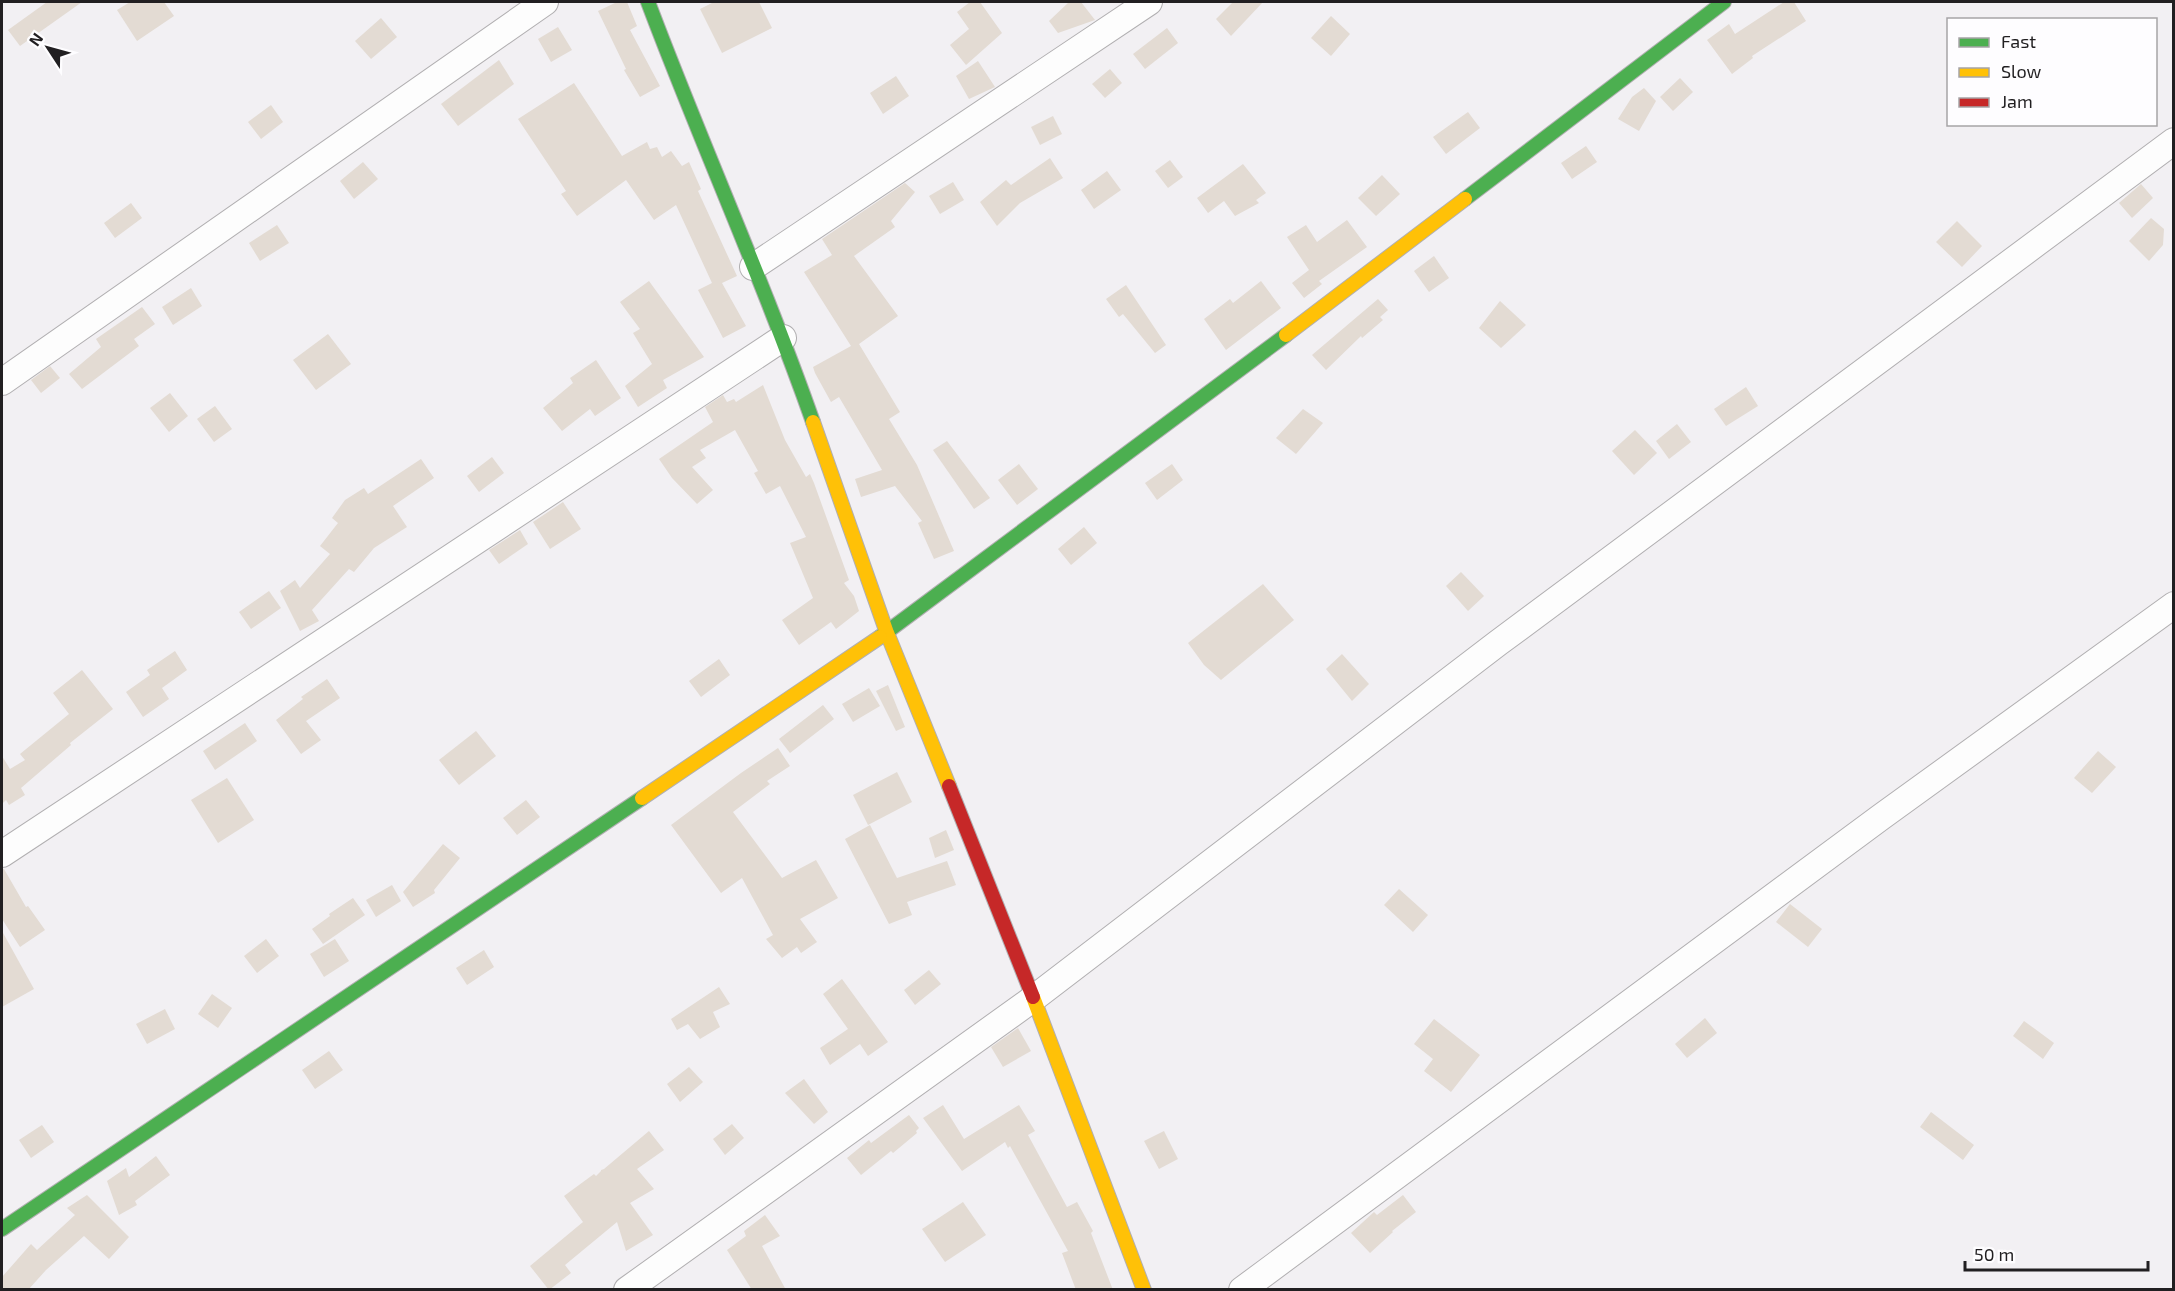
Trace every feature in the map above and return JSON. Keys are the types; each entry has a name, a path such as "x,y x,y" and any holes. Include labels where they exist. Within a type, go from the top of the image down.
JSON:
{"street":[{"path":"2,382 545,2"},
{"path":"648,2 683,95 783,338 887,633 1034,998 1144,1290"},
{"path":"753,267 1149,2"},
{"path":"2,1229 887,633 1315,313 1724,2"},
{"path":"627,1290 1034,998 1498,643 2174,141"},
{"path":"2,854 783,338"},
{"path":"1242,1290 1862,831 2174,604"}],"building":[{"path":"47,2 82,2 20,46 8,30"},
{"path":"130,2 164,2 174,16 137,41 117,10"},
{"path":"617,2 627,2 637,26 630,30 660,86 640,97 624,70 626,69 598,11"},
{"path":"714,2 759,2 772,28 722,53 700,9"},
{"path":"970,2 980,2 1002,33 966,65 950,45 969,29 957,12"},
{"path":"1069,2 1081,2 1095,20 1058,33 1049,21"},
{"path":"1233,2 1263,2 1231,36 1216,19"},
{"path":"1784,2 1794,2 1806,21 1752,56 1753,58 1732,74 1707,40 1729,24 1735,34"},
{"path":"1331,16 1350,34 1331,56 1311,38"},
{"path":"381,18 397,37 371,59 355,41"},
{"path":"558,27 572,50 551,62 538,39"},
{"path":"1167,28 1178,43 1145,69 1133,54"},
{"path":"499,60 514,84 458,126 441,104"},
{"path":"978,61 995,87 969,99 956,76"},
{"path":"1110,69 1122,83 1105,98 1092,84"},
{"path":"896,76 909,96 883,114 870,93"},
{"path":"1680,78 1693,92 1673,111 1660,97"},
{"path":"574,83 622,156 647,142 650,149 657,147 662,157 671,151 682,166 689,162 701,189 698,191 737,276 722,283 746,326 723,338 698,290 712,283 676,205 654,220 626,180 577,216 561,194 566,191 518,119"},
{"path":"1644,88 1656,101 1639,131 1618,119 1632,97"},
{"path":"271,105 283,122 261,139 248,122"},
{"path":"1468,112 1480,128 1446,154 1433,137"},
{"path":"1053,116 1062,134 1040,145 1031,127"},
{"path":"1586,146 1597,162 1572,179 1561,163"},
{"path":"1050,158 1063,178 1020,203 997,226 980,202 1006,180 1011,185"},
{"path":"1170,160 1183,177 1168,188 1155,171"},
{"path":"363,162 378,179 354,199 340,181"},
{"path":"1243,164 1266,193 1256,200 1259,203 1235,216 1224,201 1208,213 1197,198"},
{"path":"1107,171 1121,190 1094,209 1081,190"},
{"path":"1382,175 1400,194 1376,216 1358,198"},
{"path":"953,182 964,200 940,214 929,196"},
{"path":"905,183 915,192 891,221 895,227 854,256 898,316 859,344 900,412 889,419 917,465 954,551 934,559 918,523 922,521 895,486 861,497 855,479 882,470 839,397 831,402 813,367 851,346 804,272 832,255 822,239"},
{"path":"2141,184 2153,198 2132,218 2119,203"},
{"path":"131,203 142,218 115,238 104,223"},
{"path":"2151,218 2164,229 2163,245 2149,261 2129,241"},
{"path":"1347,220 1367,247 1319,281 1322,284 1304,298 1292,283 1309,270 1287,237 1306,225 1317,242"},
{"path":"1957,221 1982,246 1962,267 1936,242"},
{"path":"277,225 289,243 260,261 249,243"},
{"path":"1434,256 1449,278 1429,292 1414,271"},
{"path":"649,281 704,357 663,380 667,388 638,407 625,386 652,364 633,333 640,329 620,302"},
{"path":"1261,281 1281,308 1226,350 1204,319 1230,299 1233,303"},
{"path":"1126,285 1166,345 1155,353 1123,314 1119,317 1106,299"},
{"path":"191,288 202,306 173,325 162,307"},
{"path":"1378,299 1388,310 1380,317 1383,320 1362,338 1361,336 1326,370 1312,355"},
{"path":"1500,301 1526,325 1501,348 1479,328"},
{"path":"142,307 155,324 134,339 139,346 82,389 69,374 101,347 96,339"},
{"path":"328,334 351,364 316,390 293,360"},
{"path":"596,360 621,398 595,416 590,409 562,431 543,408 573,383 570,378"},
{"path":"50,366 60,378 41,393 31,380"},
{"path":"763,385 785,440 806,477 810,474 814,483 849,580 844,583 854,596 859,611 836,629 831,622 799,645 782,620 813,598 790,543 806,537 780,486 766,494 754,473 758,471 735,430 700,450 706,458 692,467 713,490 697,504 672,478 659,459 713,422 705,407 723,395 727,402 734,399 736,402"},
{"path":"1746,387 1758,406 1726,426 1714,409"},
{"path":"170,393 188,416 169,432 150,408"},
{"path":"215,406 232,429 214,442 197,419"},
{"path":"1303,409 1323,423 1296,454 1276,438"},
{"path":"1677,424 1691,442 1669,459 1656,441"},
{"path":"1635,430 1657,453 1634,475 1612,451"},
{"path":"947,441 990,498 974,509 933,450"},
{"path":"492,457 504,473 479,492 467,476"},
{"path":"421,459 434,478 393,506 407,527 374,548 354,572 349,569 312,610 319,621 300,631 280,591 295,580 300,588 330,554 320,546 338,523 332,518 345,500 364,488 368,494"},
{"path":"1019,464 1038,489 1017,505 998,480"},
{"path":"1172,464 1183,480 1157,500 1145,483"},
{"path":"563,502 581,529 550,549 533,522"},
{"path":"1084,527 1097,543 1071,565 1058,549"},
{"path":"520,530 528,544 499,564 489,550"},
{"path":"1461,572 1484,596 1468,611 1446,586"},
{"path":"1263,584 1294,620 1221,680 1204,665 1188,643"},
{"path":"269,591 281,608 251,629 239,612"},
{"path":"175,651 187,670 162,688 169,699 143,717 126,692 150,675 147,670"},
{"path":"1342,654 1369,684 1352,701 1326,669"},
{"path":"719,659 730,675 701,697 689,681"},
{"path":"82,670 113,709 70,743 71,745 21,788 25,795 9,805 6,800 2,804 2,756 10,769 25,760 20,754 69,714 53,693"},
{"path":"327,679 340,698 306,721 321,740 301,754 276,720 303,699 301,697"},
{"path":"888,685 905,727 896,731 876,691"},
{"path":"869,688 880,706 853,722 842,704"},
{"path":"823,705 834,719 790,753 779,739"},
{"path":"245,723 257,741 215,770 203,751"},
{"path":"476,731 496,756 459,785 439,760"},
{"path":"778,748 790,766 767,781 770,784 733,812 782,878 816,860 838,898 800,919 817,942 801,953 797,947 782,958 766,939 773,935 742,878 721,893 671,825"},
{"path":"2098,751 2116,767 2092,793 2074,778"},
{"path":"897,772 912,802 868,825 853,795"},
{"path":"227,778 254,820 218,843 191,800"},
{"path":"526,800 540,817 517,835 503,818"},
{"path":"870,825 897,878 947,861 956,885 907,902 912,915 889,924 845,839"},
{"path":"946,830 954,850 935,858 929,838"},
{"path":"443,844 460,858 434,890 435,893 413,907 403,892"},
{"path":"2,869 26,907 28,906 45,930 20,947 2,919"},
{"path":"392,885 401,901 376,917 366,900"},
{"path":"1399,889 1428,915 1413,932 1384,905"},
{"path":"353,898 365,915 323,944 312,929"},
{"path":"1790,904 1822,929 1808,947 1776,922"},
{"path":"2,931 34,989 2,1007"},
{"path":"266,939 279,956 257,973 244,956"},
{"path":"335,939 349,961 324,977 310,954"},
{"path":"484,950 494,967 467,985 456,968"},
{"path":"929,970 941,984 915,1005 904,990"},
{"path":"842,979 888,1042 868,1056 860,1044 830,1065 820,1048 848,1029 823,994"},
{"path":"719,987 730,1004 713,1012 720,1027 700,1039 688,1024 677,1030 671,1019"},
{"path":"212,994 232,1008 218,1028 198,1014"},
{"path":"165,1009 175,1029 147,1044 136,1024"},
{"path":"1705,1018 1717,1033 1687,1058 1675,1044"},
{"path":"1434,1019 1480,1055 1451,1092 1424,1071 1433,1059 1414,1044"},
{"path":"2024,1021 2054,1043 2043,1059 2013,1036"},
{"path":"1018,1028 1031,1051 1003,1067 991,1047"},
{"path":"329,1051 343,1070 315,1089 302,1070"},
{"path":"689,1067 703,1082 680,1102 667,1084"},
{"path":"804,1079 828,1112 814,1124 785,1093"},
{"path":"943,1105 964,1139 1019,1105 1035,1131 1028,1135 1067,1207 1077,1202 1093,1231 1091,1233 1113,1290 1076,1290 1062,1253 1068,1251 1010,1146 1008,1148 1005,1142 962,1171 923,1118"},
{"path":"1931,1112 1974,1145 1963,1160 1920,1127"},
{"path":"909,1115 919,1128 917,1133 861,1175 847,1158 869,1140 871,1143"},
{"path":"732,1124 744,1138 725,1155 713,1139"},
{"path":"42,1125 54,1142 31,1158 19,1140"},
{"path":"649,1131 664,1150 637,1169 654,1189 630,1203 653,1235 626,1251 617,1222 565,1265 571,1273 549,1290 530,1266 583,1222 564,1196 594,1174 596,1176"},
{"path":"1164,1131 1178,1159 1159,1169 1144,1141"},
{"path":"156,1156 170,1175 135,1201 137,1205 119,1215 107,1181 126,1168 129,1177"},
{"path":"87,1195 129,1237 109,1259 84,1236 46,1270 28,1290 2,1290 2,1277 31,1244 37,1250 75,1215 67,1208"},
{"path":"1403,1195 1416,1212 1370,1253 1351,1233 1374,1212 1377,1215"},
{"path":"963,1202 986,1235 945,1262 922,1229"},
{"path":"765,1215 780,1236 762,1246 786,1290 752,1290 727,1250 746,1236 744,1231"}],"traffic: fast":[{"path":"648,2 774,316 813,422"},
{"path":"1465,199 1724,2"},
{"path":"880,637 1286,335"},
{"path":"2,1229 642,798"}],"traffic: slow":[{"path":"1286,335 1465,199"},
{"path":"813,422 887,633 949,786"},
{"path":"642,798 880,637"},
{"path":"1033,997 1144,1290"}],"traffic: jam":[{"path":"949,786 1033,997"}]}
